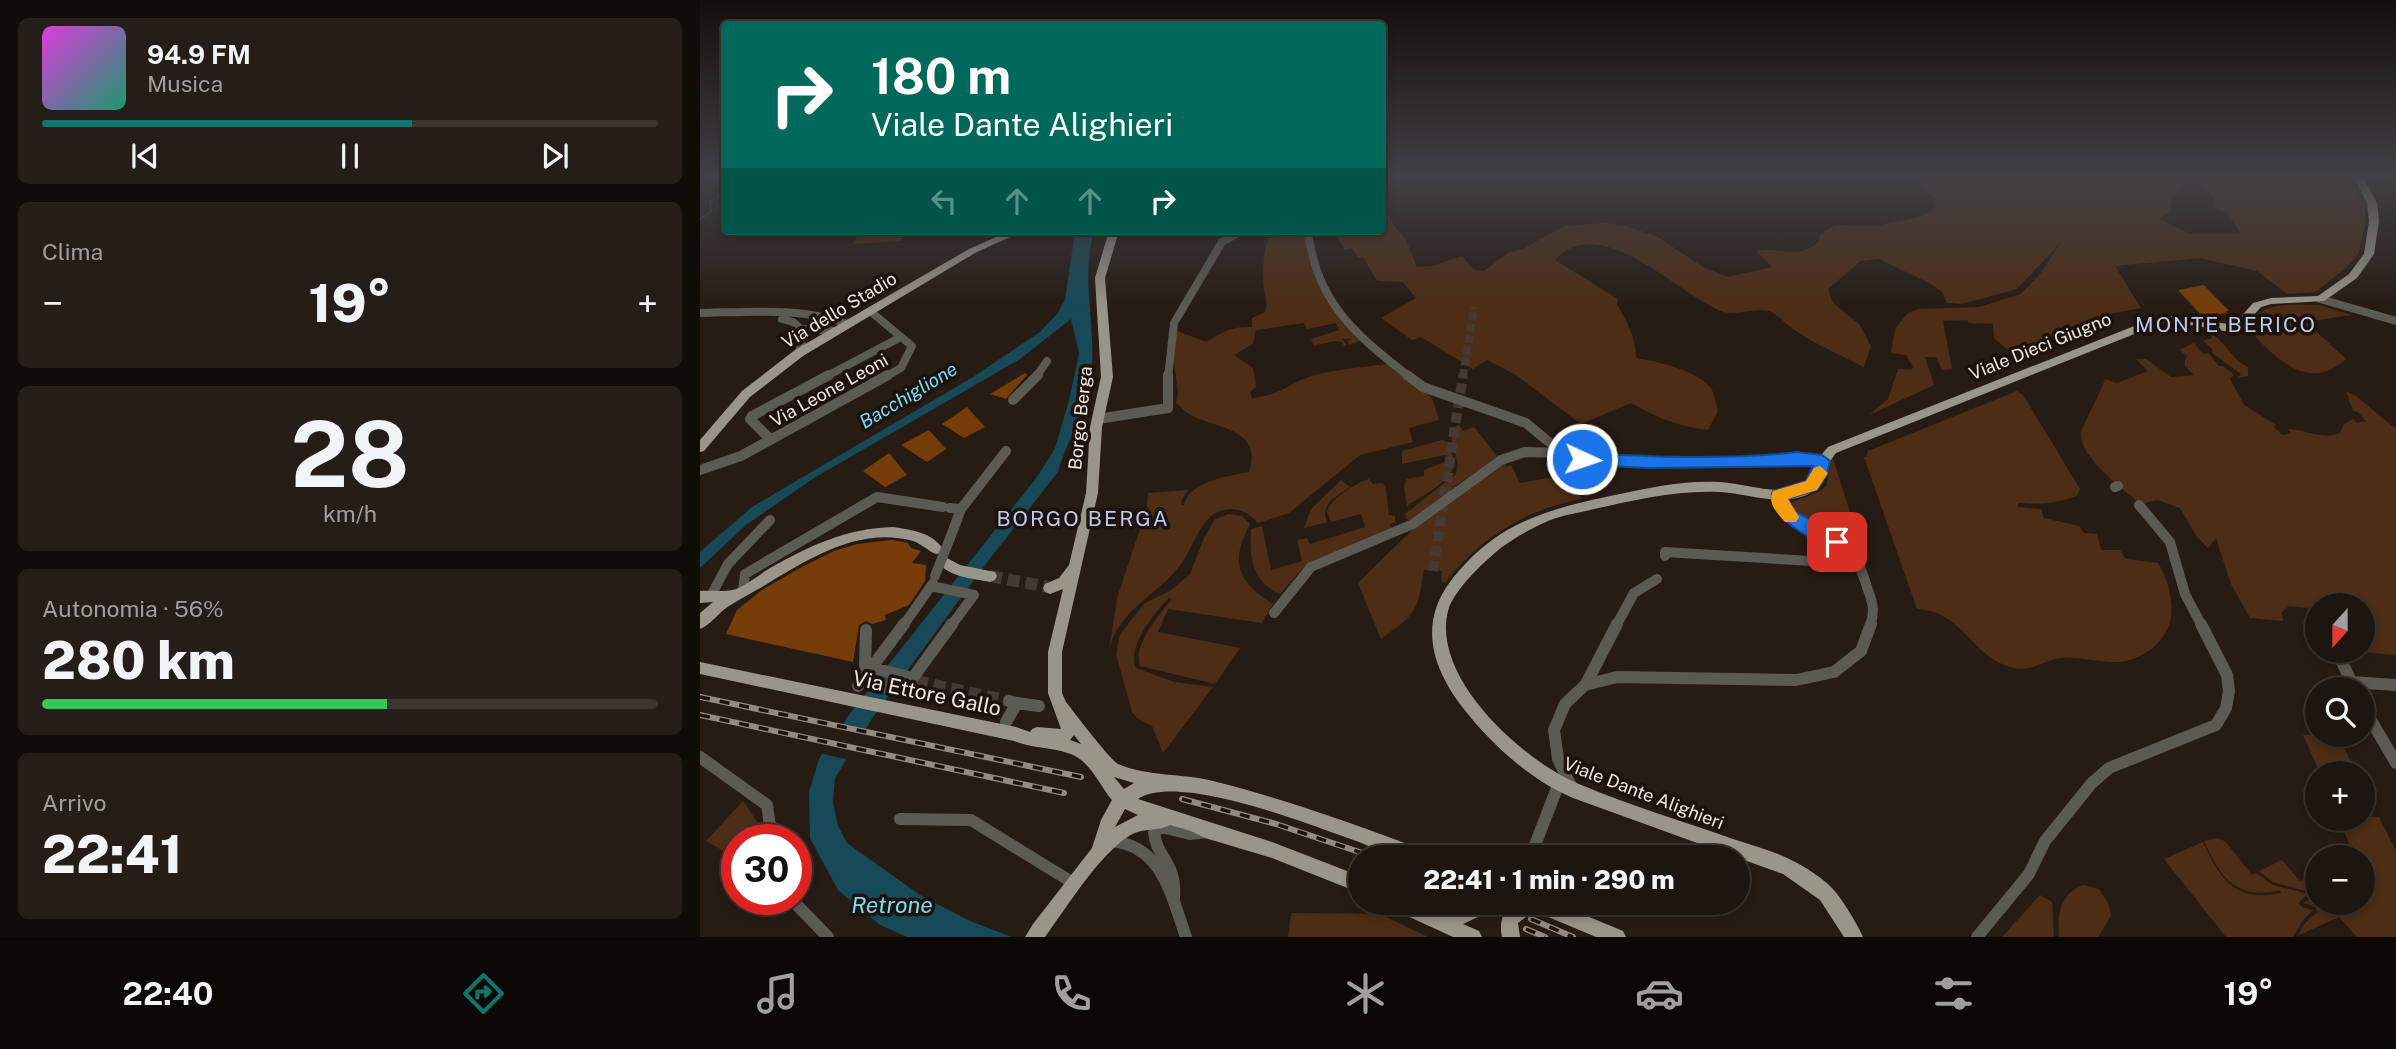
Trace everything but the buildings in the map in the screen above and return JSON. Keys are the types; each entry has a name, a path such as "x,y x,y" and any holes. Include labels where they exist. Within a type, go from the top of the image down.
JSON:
{"main road":[{"path":"2320,299 2353,276 2369,254 2374,221"},
{"name":"Via dello Stadio","path":"700,448 746,394 799,353 972,251 1009,235"},
{"name":"Borgo Berga","path":"1113,235 1100,278 1107,377 1098,419 1092,493 1055,653 1055,693 1061,707 1111,769 1158,783"},
{"name":"Viale Dieci Giugno","path":"1832,450 2166,317 2230,328 2238,325 2257,306 2264,303 2320,299"},
{"name":"Viale Dante Alighieri","path":"1832,450 1822,461 1812,486 1779,496 1738,489 1698,487 1555,513 1534,520 1484,554 1458,581 1441,612 1439,643 1451,678 1481,720 1525,761 1566,786 1788,867 1826,894 1854,937"},
{"path":"700,623 709,598 740,592 809,553 856,536 892,532 927,541 936,548"},
{"path":"950,563 987,576"},
{"path":"1065,602 1063,595 1049,587 1065,582 1074,566"},
{"name":"Via Ettore Gallo","path":"700,668 861,690 885,706 1011,728 1025,739 1076,749 1086,755 1123,799"},
{"path":"1011,728 1064,736 1069,730 1061,707"},
{"path":"1105,845 1109,817 1123,799 1158,783 1196,785 1291,811 1386,845"},
{"path":"1123,799 1141,809 1194,822 1212,832"},
{"path":"1034,936 1105,845 1128,826 1151,819 1212,832 1272,850 1348,879"},
{"path":"1424,915 1473,937"},
{"path":"1511,937 1508,924 1513,915"},
{"path":"1563,915 1617,937"}],"street":[{"path":"1098,419 1168,408 1174,323 1222,242 1234,235"},
{"path":"1308,235 1317,272 1328,296 1367,345 1423,387 1525,423 1562,453"},
{"path":"2320,299 2396,321"},
{"name":"Via Leone Leoni","path":"700,470 723,464 771,440 901,368 912,346 870,311"},
{"path":"700,313 827,317 848,324"},
{"path":"736,314 784,319 802,328 835,331"},
{"path":"799,353 804,336 802,328"},
{"path":"771,440 750,419 752,416 901,337"},
{"path":"1013,400 1043,370 1047,361"},
{"path":"951,508 1006,451"},
{"path":"1274,613 1311,567 1413,524 1501,460 1525,452 1562,453 1582,459 1649,463 1762,462 1797,458 1822,461"},
{"path":"740,592 745,574 877,496 951,508"},
{"path":"1586,684 1627,675 1788,683 1844,668 1864,649 1872,627 1873,606 1859,564 1849,550 1788,516 1781,507 1779,496"},
{"path":"1977,937 2029,874 2045,841 2100,776 2109,768 2216,725 2225,713 2229,690 2227,673 2220,654 2185,596 2172,545 2139,505"},
{"path":"861,690 872,670 935,583 954,528 951,508"},
{"path":"709,598 728,564 770,520"},
{"path":"1665,556 1665,552 1859,564"},
{"path":"1536,845 1566,786 1553,747 1557,716 1571,696 1586,684 1634,593 1657,579"},
{"path":"861,690 904,690 974,594 935,583"},
{"path":"866,630 865,666 912,679"},
{"path":"2375,685 2396,685"},
{"path":"1011,728 1013,702 1039,706"},
{"path":"2375,724 2391,748 2396,763"},
{"path":"700,757 766,806 769,824"},
{"path":"900,819 971,820 1000,841 1075,884"},
{"path":"1174,898 1177,884 1175,872 1154,839 1154,832 1161,827 1190,834 1212,832"},
{"path":"1105,845 1126,842 1151,857 1174,898 1186,937"},
{"path":"807,915 828,937"}],"shaded area":[{"path":"1386,221 1392,221 1406,240 1417,267 1433,266 1462,256 1474,270 1484,271 1508,253 1522,249 1565,226 1605,223 1656,236 1703,267 1728,277 1772,267 1756,251 1803,251 1819,242 1820,234 1836,225 1876,226 1902,221 2163,221 2190,234 2241,234 2233,221 2365,221 2359,252 2350,264 2316,292 2287,294 2257,271 2200,258 2115,266 2141,308 2105,315 2013,354 1994,338 1993,324 1969,323 1967,320 1943,321 1952,369 1942,370 1936,357 1925,357 1934,385 1869,415 1888,399 1898,369 1911,370 1913,367 1906,355 1891,353 1895,329 1908,313 1918,309 1979,307 2021,294 2040,274 2061,242 2017,289 1962,304 1947,303 1942,292 1931,284 1879,259 1861,261 1828,289 1833,303 1859,324 1871,346 1864,367 1806,338 1771,312 1721,311 1639,260 1616,250 1594,244 1573,247 1555,260 1618,299 1617,304 1633,337 1636,358 1677,368 1706,383 1713,392 1718,411 1708,430 1668,421 1631,403 1581,424 1516,375 1487,360 1473,369 1421,337 1412,340 1381,318 1416,298 1403,282 1377,281 1363,257 1358,258 1352,248 1345,250 1336,235 1386,235"},
{"path":"859,235 903,235 900,241 853,244"},
{"path":"1270,235 1307,235 1313,264 1324,291 1339,316 1360,341 1349,345 1347,341 1352,339 1342,339 1347,345 1335,341 1314,346 1311,339 1339,330 1336,323 1307,329 1304,323 1256,330 1253,344 1234,355 1253,368 1256,387 1250,392 1252,398 1271,394 1315,375 1387,364 1432,398 1439,420 1409,428 1413,442 1360,455 1289,513 1258,523 1238,510 1226,509 1214,514 1200,530 1172,575 1121,624 1109,650 1117,598 1147,508 1148,493 1188,490 1182,499 1181,505 1184,505 1187,497 1202,485 1249,472 1252,457 1243,438 1189,414 1176,403 1178,393 1174,363 1175,330 1206,342 1228,330 1252,327 1252,318 1266,309 1263,282"},
{"path":"2319,305 2352,315 2306,322 2346,359 2333,368 2321,373 2308,373 2297,369 2274,355 2254,335 2253,323 2257,315 2264,310 2274,306"},
{"path":"2210,333 2221,341 2237,360 2248,367 2248,376 2237,378 2241,374 2212,353 2212,349 2203,341 2212,338"},
{"path":"2194,343 2203,354 2208,353 2219,366 2234,375 2230,379 2244,405 2276,425 2274,427 2282,435 2291,433 2288,429 2334,435 2340,433 2344,424 2353,419 2357,423 2366,421 2358,412 2353,411 2346,391 2396,429 2396,655 2375,653 2375,593 2305,593 2305,608 2289,606 2282,612 2283,621 2250,618 2231,584 2216,538 2208,548 2197,537 2180,508 2157,500 2141,504 2095,463 2083,443 2081,434 2105,379 2117,383 2148,371 2136,359 2146,359 2171,377 2194,375 2185,366 2188,356 2179,350"},
{"path":"2017,391 2023,395 2080,489 2077,496 2041,504 2018,503 2018,507 2041,509 2044,518 2079,526 2084,533 2097,534 2101,550 2120,550 2126,559 2158,563 2165,577 2172,610 2166,632 2156,645 2128,661 2061,658 2030,668 2017,669 1996,661 1946,618 1917,609 1864,457 1868,451"},
{"path":"1459,425 1463,431 1474,427 1498,457 1458,484 1412,521 1406,519 1405,514 1456,474 1457,462 1451,434 1452,428"},
{"path":"1442,440 1448,442 1452,453 1452,471 1442,483 1407,506 1404,486 1407,479 1424,476 1424,470 1447,461 1445,455 1402,464 1402,451"},
{"path":"1832,458 1864,556 1791,512 1787,504 1819,492 1826,486"},
{"path":"1504,463 1506,467 1511,465 1520,483 1549,478 1571,482 1582,499 1542,510 1506,528 1473,552 1445,583 1441,581 1442,571 1424,570 1413,611 1402,624 1381,639 1358,583 1414,528"},
{"path":"1369,479 1373,484 1383,483 1386,489 1389,515 1395,516 1395,522 1390,525 1393,529 1303,568 1280,594 1263,583 1252,558 1251,529 1262,526 1271,570 1302,561 1297,540 1307,538 1310,544 1365,527 1361,514 1331,522 1327,511 1345,491"},
{"path":"1341,480 1350,487 1328,505 1325,515 1327,522 1304,528 1311,509"},
{"path":"1229,514 1242,516 1250,524 1240,549 1240,570 1251,587 1273,604 1262,623 1168,609 1158,632 1240,648 1215,684 1140,666 1143,640 1172,599 1169,598 1150,621 1135,651 1136,668 1174,682 1213,687 1163,753 1152,726 1132,712 1116,654 1120,634 1145,603 1170,591 1190,574 1204,538 1215,519"},
{"path":"2308,747 2343,747 2351,761 2315,761"},
{"path":"743,801 759,824 722,824"},
{"path":"2375,817 2379,817 2396,851 2396,937 2357,937 2339,917 2297,936 2314,915 2375,915 2375,845 2350,845 2344,831 2375,831"},
{"path":"721,825 721,850 706,841"},
{"path":"2216,838 2225,841 2252,875 2256,873 2273,885 2305,893 2298,903 2305,908 2305,915 2308,915 2293,937 2226,937 2164,859 2203,842 2216,867 2231,885 2252,894 2281,893 2280,890 2252,892 2232,883 2216,865 2204,841"},
{"path":"2282,860 2300,881 2305,879 2305,891 2273,882 2259,871"},
{"path":"2083,885 2099,889 2109,905 2111,916 2098,937 2059,937 2060,913 2065,899"},
{"path":"2040,895 2052,902 2054,937 2002,937"},
{"path":"1291,913 1382,915 1428,937 1288,937"}],"water":[{"name":"Retrone","path":"1074,235 1093,235 1088,267 1091,375 1081,413 1058,472 988,561 873,717 835,778 833,803 838,826 847,843 920,895 970,921 1012,937 907,937 880,925 838,890 812,842 809,792 819,759 851,712 1037,477 1055,448 1079,353 1071,319 1020,359 814,478 746,525 700,568 700,552 752,507 973,377 1040,332 1057,314 1065,300"}],"pier":[{"path":"839,724 868,730 849,760 819,753"}],"tunnel":[{"path":"1463,377 1474,307"},
{"path":"1433,571 1463,375"},
{"path":"990,576 1048,587"},
{"path":"916,681 1009,701"}],"railway":[{"path":"700,697 1081,777"},
{"path":"700,715 1064,793"},
{"path":"1182,799 1276,824 1348,848"},
{"path":"1531,919 1573,937"},
{"path":"1526,929 1545,937"}],"slow traffic":[{"path":"1790,517 1781,507 1779,496 1812,486 1820,473"}],"district":[{"name":"MONTE BERICO","path":"2226,324"},
{"name":"BORGO BERGA","path":"1083,518"}],"route":[{"path":"1582,459 1649,463 1816,459 1822,461 1817,481 1804,490 1779,496 1781,507 1788,516 1837,542"}],"water label":[{"name":"Bacchiglione","path":"908,395"}]}
